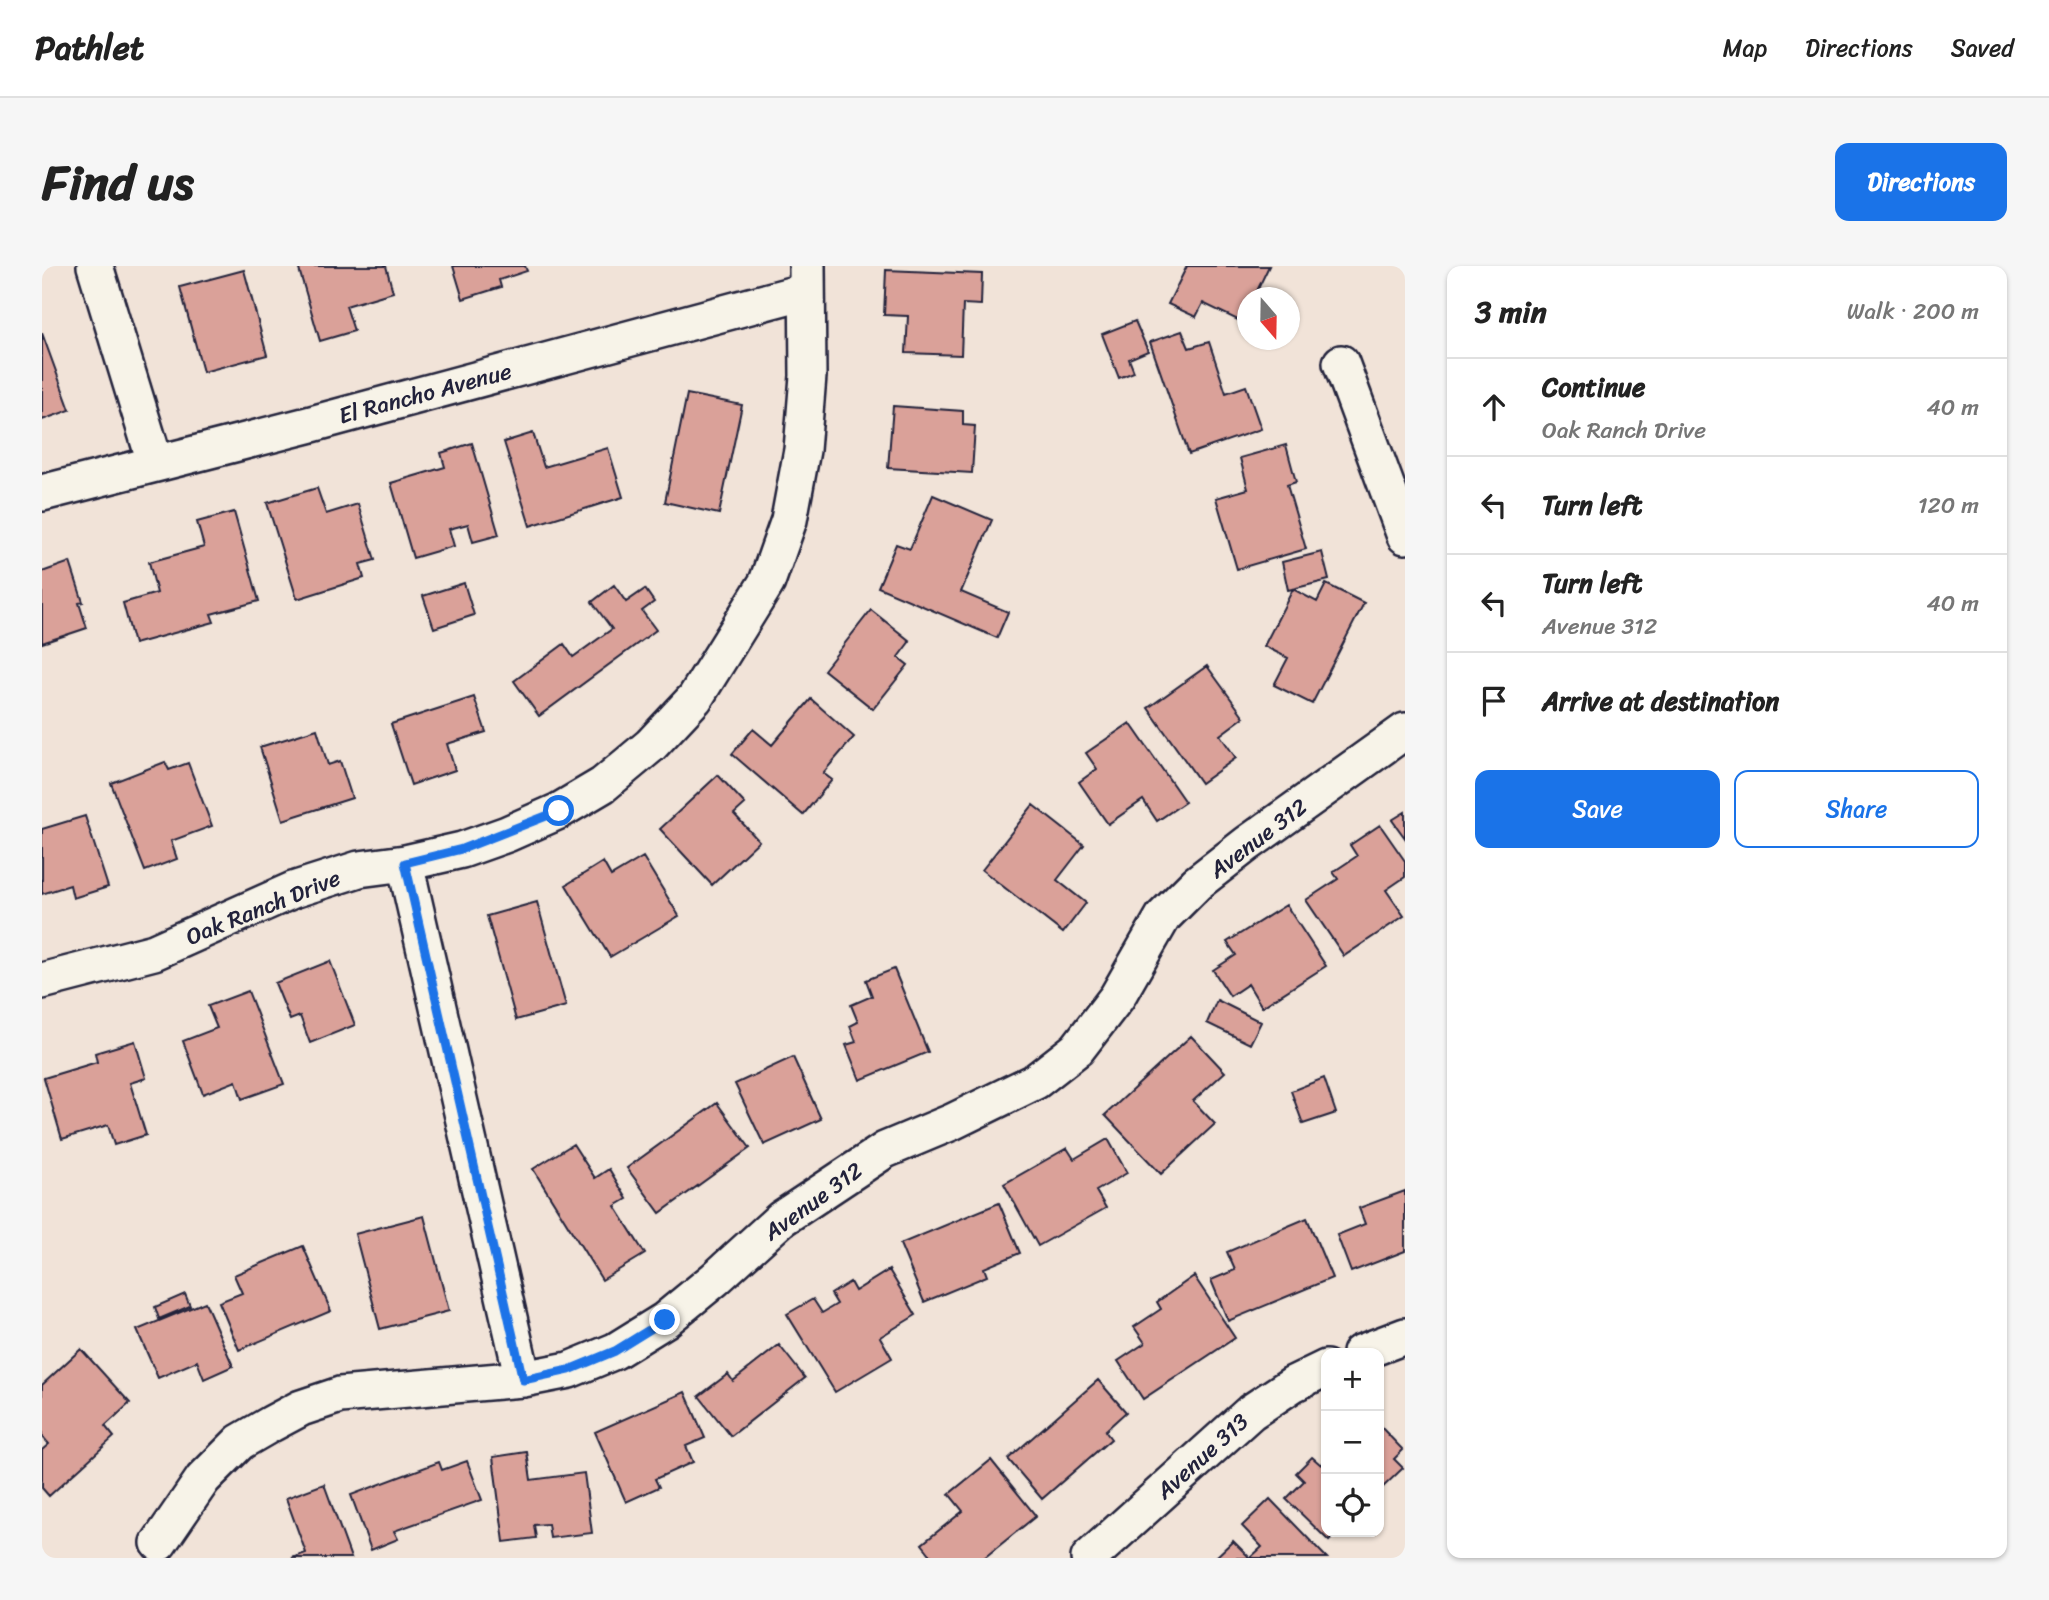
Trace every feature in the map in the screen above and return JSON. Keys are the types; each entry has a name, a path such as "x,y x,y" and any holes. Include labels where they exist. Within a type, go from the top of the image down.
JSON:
{"street":[{"path":"95,266 155,462"},
{"name":"El Rancho Avenue","path":"42,493 308,425 807,278"},
{"name":"Oak Ranch Drive","path":"42,981 154,952 293,890 359,869 405,863 462,849 559,811 612,777 650,745 695,698 767,582 789,520 802,450 808,376 807,278"},
{"path":"1340,363 1405,536"},
{"name":"Avenue 312","path":"159,1543 203,1479 240,1442 301,1408 340,1395 523,1380 569,1370 615,1351 665,1320 781,1219 851,1172 886,1150 953,1122 1036,1081 1077,1049 1117,997 1163,917 1197,883 1405,730"},
{"path":"405,863 523,1380"},
{"path":"1373,1348 1405,1336"},
{"name":"Avenue 313","path":"1089,1558 1251,1412 1293,1384 1321,1370"}],"building":[{"path":"298,266 386,266 393,292 346,306 354,331 320,341"},
{"path":"453,266 525,266 527,271 499,280 501,287 463,299"},
{"path":"1187,266 1269,266 1259,287 1237,287 1237,320 1203,303 1196,317 1168,304"},
{"path":"244,270 267,355 203,372 180,287"},
{"path":"886,270 982,274 981,305 963,304 961,355 906,353 908,316 884,315"},
{"path":"1135,321 1148,351 1129,359 1134,372 1119,378 1102,334"},
{"path":"1182,331 1189,348 1209,342 1226,393 1246,386 1261,429 1189,454 1150,342"},
{"path":"42,333 70,410 42,420"},
{"path":"687,394 742,405 719,514 665,502"},
{"path":"893,406 963,411 963,425 975,426 972,473 888,468"},
{"path":"533,433 544,467 608,448 623,497 530,526 504,442"},
{"path":"472,443 499,535 473,542 468,524 449,529 454,546 413,558 391,483 445,467 441,453"},
{"path":"1286,445 1296,482 1287,485 1306,549 1237,569 1216,498 1248,489 1240,458"},
{"path":"317,488 326,514 358,504 375,560 360,564 364,578 297,599 267,503"},
{"path":"933,495 992,520 961,592 1008,612 997,638 878,587 896,544 910,549"},
{"path":"234,512 259,601 211,614 214,622 134,644 123,603 157,593 149,562 204,547 197,522"},
{"path":"1322,552 1329,580 1288,590 1282,562"},
{"path":"70,562 83,602 79,603 87,628 42,643 42,572"},
{"path":"464,583 474,615 434,628 423,596"},
{"path":"1326,584 1364,603 1312,704 1274,685 1288,658 1264,646 1293,589 1317,602"},
{"path":"614,585 626,602 645,589 654,602 642,611 656,630 539,716 514,681 564,644 573,657 612,629 592,602"},
{"path":"871,610 910,641 898,657 908,665 873,709 824,670"},
{"path":"1207,666 1244,717 1220,735 1236,758 1201,783 1148,708"},
{"path":"474,697 486,732 447,744 455,770 411,785 391,724"},
{"path":"811,699 854,737 823,773 832,780 803,815 732,754 753,729 772,745"},
{"path":"1130,723 1185,802 1157,821 1143,800 1108,824 1079,782 1097,769 1086,753"},
{"path":"317,729 328,765 340,761 352,798 283,820 260,747"},
{"path":"165,762 169,770 188,763 212,826 171,841 177,859 145,871 111,783"},
{"path":"718,775 745,804 734,814 759,841 712,885 660,829"},
{"path":"1033,805 1084,845 1057,880 1086,903 1063,933 982,870"},
{"path":"1405,812 1405,838 1392,820"},
{"path":"85,816 108,887 73,898 70,885 42,894 42,829"},
{"path":"1380,825 1405,861 1405,877 1386,890 1404,916 1344,956 1306,900 1338,879 1333,872 1357,856 1350,845"},
{"path":"643,857 679,916 610,957 566,885 603,862 611,876"},
{"path":"537,902 566,1006 516,1020 487,916"},
{"path":"1286,905 1326,966 1262,1007 1248,984 1230,996 1213,970 1236,955 1227,942"},
{"path":"330,961 355,1025 310,1043 300,1016 290,1020 275,983"},
{"path":"894,969 928,1052 860,1080 846,1045 856,1042 850,1026 858,1022 851,1005 872,996 866,980"},
{"path":"248,991 284,1084 242,1099 236,1081 203,1094 183,1041 217,1028 208,1006"},
{"path":"1217,1000 1261,1022 1250,1044 1207,1023"},
{"path":"1191,1036 1225,1072 1193,1101 1215,1124 1161,1174 1105,1115"},
{"path":"135,1041 146,1078 130,1083 146,1135 114,1145 108,1125 62,1139 44,1078 97,1062 95,1053"},
{"path":"793,1057 821,1119 764,1145 735,1084"},
{"path":"1324,1078 1336,1113 1303,1124 1291,1091"},
{"path":"717,1103 750,1148 660,1213 627,1168"},
{"path":"1108,1139 1127,1173 1096,1191 1106,1208 1038,1246 1004,1184 1067,1148 1074,1159"},
{"path":"573,1144 595,1178 609,1169 627,1199 615,1206 645,1254 602,1280 533,1169"},
{"path":"1405,1191 1405,1251 1351,1272 1337,1235 1365,1224 1359,1208"},
{"path":"999,1203 1020,1253 984,1268 987,1276 924,1302 900,1244"},
{"path":"424,1216 449,1311 380,1329 355,1234"},
{"path":"1307,1218 1332,1278 1228,1321 1211,1280 1235,1270 1227,1252"},
{"path":"303,1246 331,1311 239,1350 219,1302 242,1293 234,1275"},
{"path":"889,1270 916,1315 880,1337 892,1358 835,1392 787,1314 813,1299 822,1313 837,1304 831,1294 850,1282 855,1291"},
{"path":"1194,1276 1235,1338 1143,1399 1118,1361 1145,1343 1134,1327 1161,1309 1157,1302"},
{"path":"185,1294 190,1306 159,1319 155,1307"},
{"path":"205,1302 233,1366 204,1379 197,1361 158,1378 137,1330"},
{"path":"779,1345 805,1378 731,1436 699,1396 728,1374 733,1381"},
{"path":"81,1349 130,1403 105,1426 114,1437 49,1496 42,1488 42,1450 49,1444 42,1436 42,1385"},
{"path":"1098,1380 1126,1412 1105,1431 1111,1439 1042,1499 1008,1459"},
{"path":"685,1392 705,1438 686,1446 693,1462 655,1479 659,1487 626,1502 595,1432"},
{"path":"1384,1430 1403,1450 1394,1459 1403,1468 1384,1486"},
{"path":"527,1452 531,1480 584,1473 592,1533 550,1538 548,1524 534,1525 536,1538 504,1542 493,1457"},
{"path":"1312,1457 1321,1465 1321,1533 1286,1499 1304,1481 1296,1473"},
{"path":"991,1460 1036,1516 984,1558 933,1558 922,1544 963,1511 949,1494"},
{"path":"467,1461 482,1500 394,1531 398,1539 371,1550 351,1495 439,1462 442,1470"},
{"path":"324,1484 351,1558 292,1558 306,1553 286,1498"},
{"path":"1270,1499 1327,1558 1250,1558 1262,1547 1242,1526"},
{"path":"1233,1541 1250,1558 1215,1558"}],"route":[{"path":"559,811 507,834 462,849 405,863 523,1380 569,1370 615,1351 665,1320"}]}
